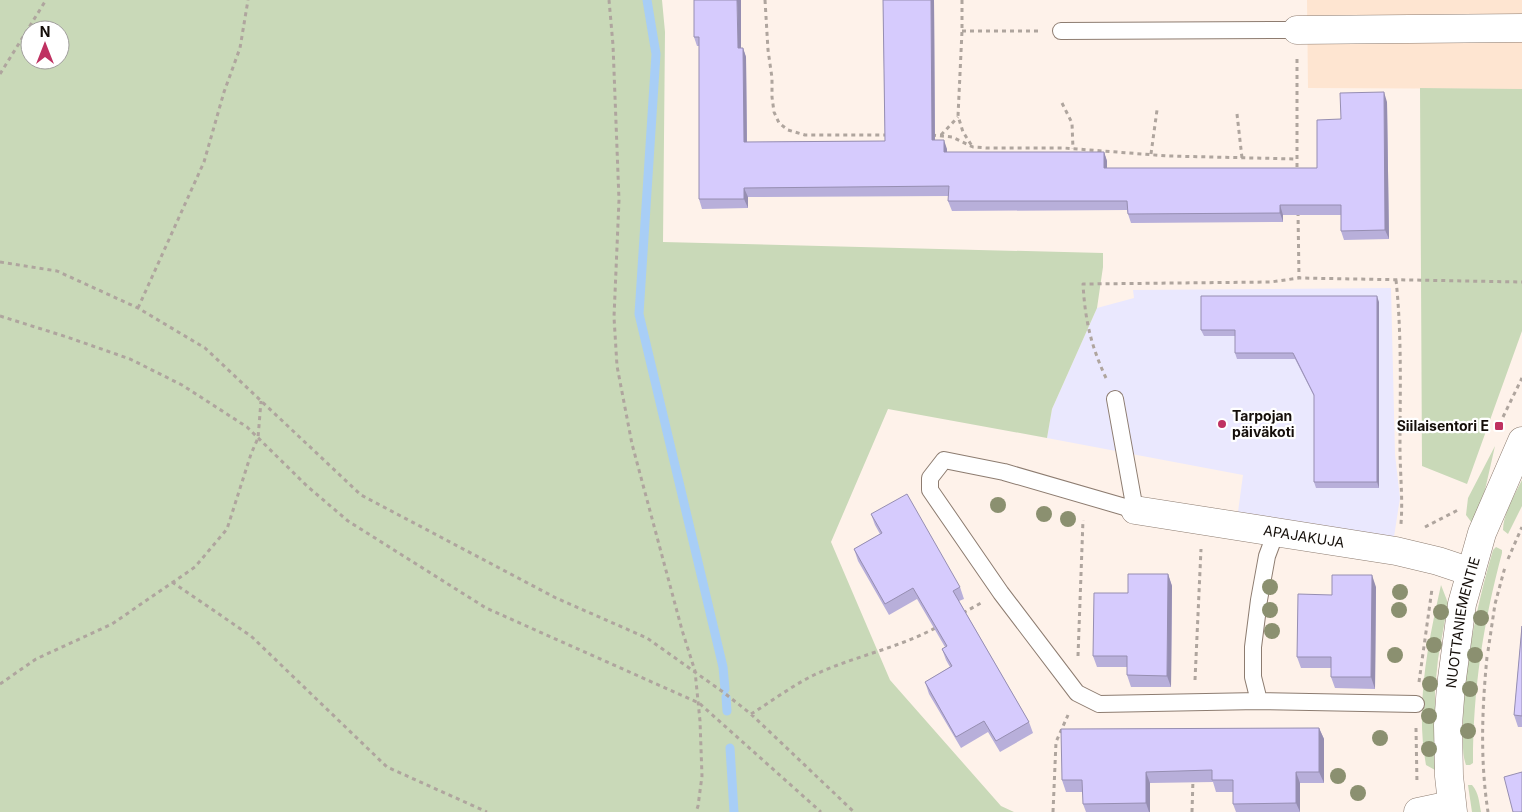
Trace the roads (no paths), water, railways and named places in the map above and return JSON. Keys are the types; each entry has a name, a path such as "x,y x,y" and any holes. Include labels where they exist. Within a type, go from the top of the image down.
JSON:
{"street":[{"path":"1297,30 1522,28"},
{"name":"NUOTTANIEMENTIE","path":"1452,808 1448,725 1451,686 1462,604 1482,533 1522,441"},
{"name":"APAJAKUJA","path":"1135,510 1276,532 1398,546 1471,572"},
{"path":"1418,812 1452,808"}],"lane":[{"path":"1061,31 1297,30"},
{"path":"1116,399 1135,510 1004,472 944,460 930,478 930,490 1000,593 1077,693 1099,704 1259,701 1416,704"},
{"path":"1259,701 1254,676 1253,647 1267,556 1276,532"}],"waterway":[{"path":"647,0 656,54 639,314 723,667 725,689"},
{"path":"726,697 727,711"},
{"path":"730,748 734,812"}],"place":[{"name":"Tarpojan päiväkoti","path":"1222,424"},
{"name":"Siilaisentori E","path":"1499,426"}]}
